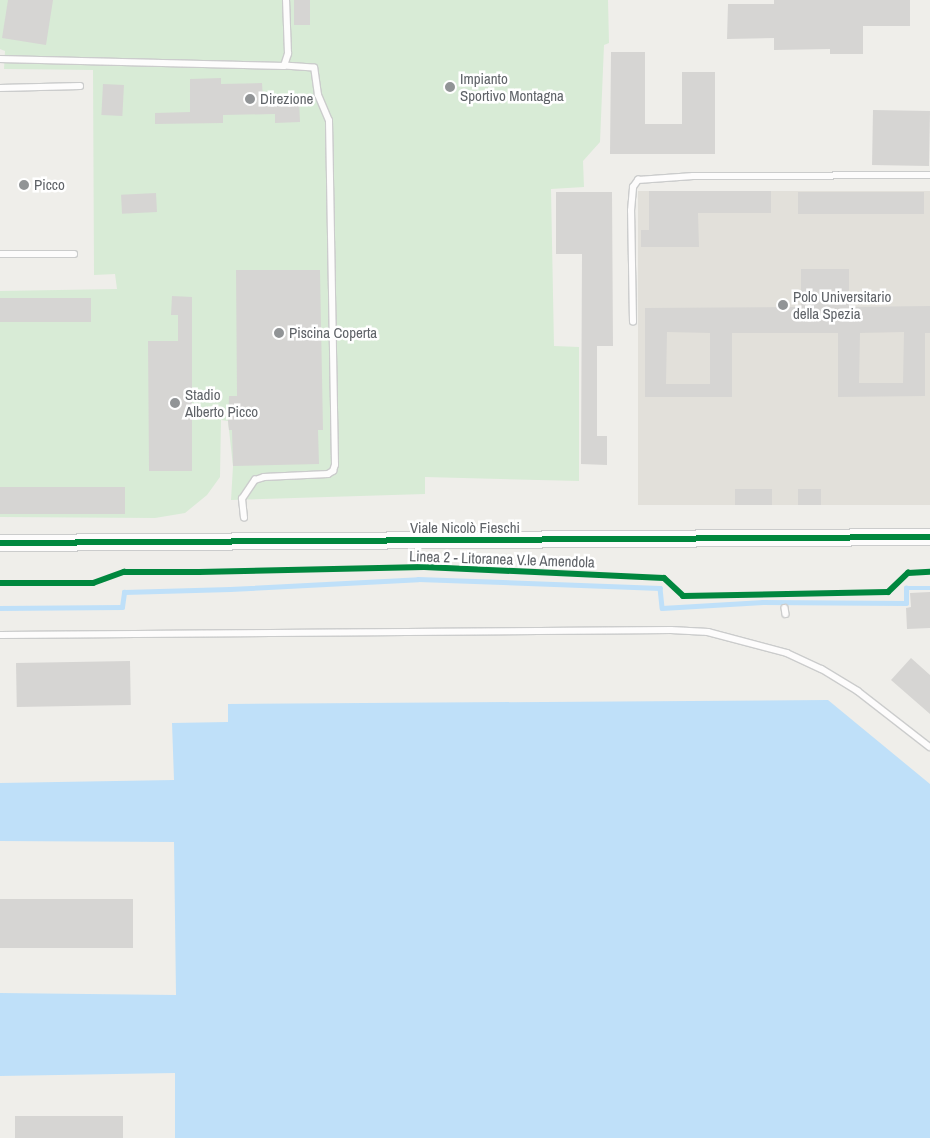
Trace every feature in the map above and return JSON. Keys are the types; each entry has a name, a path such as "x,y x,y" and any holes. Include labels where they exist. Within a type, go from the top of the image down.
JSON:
{"main road":[{"name":"Viale Nicolò Fieschi","path":"0,543 930,537"}],"lane":[{"path":"284,66 288,54 286,0"},
{"path":"0,59 314,68 318,95 329,121 335,465 333,471 328,474 264,476 255,480 242,499 244,518"},
{"path":"0,88 80,86"},
{"path":"633,322 631,211 634,187 638,180 693,176 930,175"},
{"path":"0,254 74,254"},
{"path":"0,635 671,630 708,632 787,653 822,669 873,702 930,747"}],"shaded area":[{"name":"Polo Universitario della Spezia","path":"638,191 930,191 930,505 638,505"}],"green space":[{"path":"0,0 608,0 609,43 604,45 600,142 583,161 584,187 551,189 554,346 579,347 579,481 425,477 425,494 231,500 233,466 228,421 221,420 220,477 207,495 185,513 155,518 0,517 0,291 117,289 115,274 94,275 93,70 4,69 5,51 0,49"}],"water":[{"path":"828,700 930,784 930,1138 175,1138 175,1073 0,1076 0,993 176,995 174,842 0,841 0,783 174,780 172,723 228,722 228,704"}],"building":[{"path":"8,0 53,0 46,45 2,38"},
{"path":"294,0 310,0 310,25 294,25"},
{"path":"774,0 910,0 910,26 863,26 863,54 830,54 830,49 774,50 774,38 727,39 728,4 774,4"},
{"path":"611,52 645,52 645,124 682,124 682,72 715,72 715,154 610,154"},
{"path":"221,78 221,84 262,83 263,99 299,99 300,122 275,123 275,114 223,115 223,123 155,124 155,113 190,112 190,79"},
{"path":"103,84 124,85 122,116 101,115"},
{"path":"873,110 930,111 929,166 872,165"},
{"path":"649,191 771,191 771,213 698,213 699,247 641,247 641,230 649,230"},
{"path":"556,192 612,192 613,346 597,346 597,436 607,436 607,465 581,464 582,254 556,254"},
{"path":"798,192 924,192 924,214 798,214"},
{"path":"156,193 157,212 122,214 121,195"},
{"path":"801,269 849,269 849,307 930,306 930,333 925,333 925,396 838,397 838,333 732,333 732,397 645,397 645,308 801,307","holes":["667,332 710,333 710,384 666,384","904,332 903,383 859,383 860,333"]},
{"name":"Piscina Coperta","path":"236,270 320,270 323,430 318,430 319,464 233,466 232,430 229,430 228,421 229,396 237,396"},
{"path":"172,296 192,297 192,471 149,471 148,341 178,341 178,315 171,315"},
{"path":"0,298 91,298 91,322 0,322"},
{"path":"0,487 125,487 125,514 0,514"},
{"path":"735,489 772,489 772,505 735,505"},
{"path":"798,489 821,489 821,505 798,505"},
{"path":"930,592 930,628 907,629 906,608 911,607 910,593"},
{"path":"911,658 930,675 930,714 891,680"},
{"path":"130,661 131,705 17,707 16,663"},
{"path":"0,899 133,899 133,948 0,948"},
{"path":"15,1116 123,1116 123,1138 15,1138"}],"waterway":[{"path":"0,608 122,607 124,592 230,589 418,579 660,588 662,608 763,602 906,603 906,588 930,588"}],"cycle path":[{"name":"Linea 2 - Litoranea V.le Amendola","path":"0,543 930,537"},
{"name":"Linea 2 - Litoranea V.le Amendola","path":"0,583 93,583 124,572 424,567 664,578 683,596 888,592 908,573 930,572"}],"place":[{"name":"Impianto Sportivo Montagna","path":"450,87"},
{"name":"Direzione","path":"250,99"},
{"name":"Picco","path":"24,185"},
{"name":"Polo Universitario della Spezia","path":"783,305"},
{"name":"Piscina Coperta","path":"279,333"},
{"name":"Stadio Alberto Picco","path":"175,403"}]}
